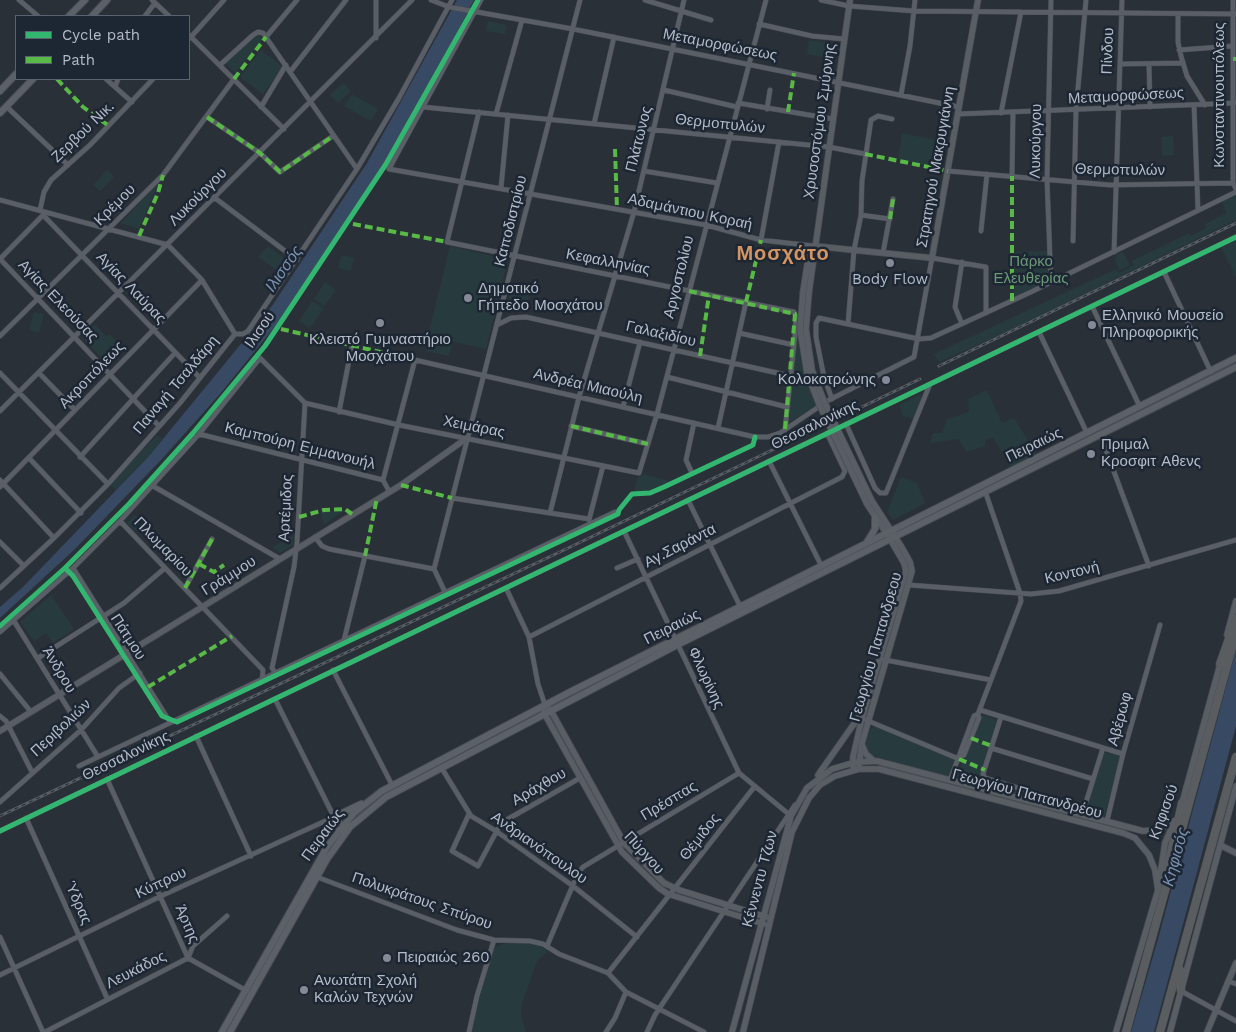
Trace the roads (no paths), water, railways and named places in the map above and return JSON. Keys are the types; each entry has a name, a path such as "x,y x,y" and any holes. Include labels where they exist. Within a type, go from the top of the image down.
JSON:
{"highway":[{"path":"1220,664 1236,619"},
{"path":"1126,1032 1236,633"},
{"path":"1160,1032 1236,757"},
{"path":"1163,901 1166,868 1182,803"},
{"path":"1181,991 1179,980 1182,949"}],"main road":[{"path":"70,15 85,0"},
{"path":"93,15 107,0"},
{"path":"0,92 15,75"},
{"path":"0,113 32,80"},
{"name":"Πειραιώς","path":"984,488 1087,433 1099,431 1140,407 1236,358"},
{"name":"Πειραιώς","path":"230,1032 311,872 342,830 375,796 392,785 544,705 676,642 1099,431 1236,367"},
{"path":"866,543 875,529 875,518"},
{"name":"Πειραιώς","path":"222,1032 249,992 317,877 342,830 378,802 740,606 866,543 891,535"},
{"path":"334,817 375,796"}],"street":[{"path":"19,0 37,15"},
{"path":"190,36 224,0"},
{"path":"266,37 298,0"},
{"path":"290,72 346,0"},
{"path":"376,0 376,38"},
{"name":"Λυκούργου","path":"0,411 312,103 412,0"},
{"name":"Μεταμορφώσεως","path":"431,0 450,8 573,29 959,107"},
{"name":"Παναγή Τσαλδάρη","path":"0,588 108,484 200,378 235,334 243,334 248,331 357,169 450,8 452,0"},
{"path":"423,107 481,0"},
{"name":"Καποδιστρίου","path":"434,569 580,0"},
{"path":"644,0 711,20"},
{"name":"Πλάτωνος","path":"550,513 571,426 597,332 634,212 655,130 684,0"},
{"name":"Αργοστολίου","path":"639,473 667,377 766,0"},
{"path":"821,0 914,11 1235,14"},
{"path":"901,94 915,0"},
{"name":"Στρατηγού Μακρυγιάννη","path":"919,339 978,0"},
{"name":"Λυκούργου","path":"1051,0 1047,180 1051,283"},
{"path":"1073,241 1076,110 1086,0"},
{"name":"Πίνδου","path":"1114,252 1122,0"},
{"name":"Κωνσταντινουπόλεως","path":"1233,0 1235,14 1233,46 1233,183 1236,191"},
{"path":"146,15 154,2 168,15"},
{"name":"Χρυσοστόμου Σμύρνης","path":"849,3 814,246 809,254 806,292 800,322 807,372 819,404 875,518 891,535"},
{"path":"1001,113 1021,12"},
{"path":"1178,14 1179,50 1183,63 1204,105"},
{"path":"496,114 522,20"},
{"path":"759,24 812,36 844,38"},
{"path":"220,65 255,33 260,32 266,37 286,65 357,169"},
{"path":"594,124 614,37"},
{"path":"190,38 284,129"},
{"path":"1179,50 1233,46"},
{"path":"1120,64 1183,63"},
{"path":"1149,64 1150,107"},
{"path":"262,107 286,65"},
{"name":"Κρέμου","path":"0,336 163,175 234,79"},
{"path":"107,80 132,102"},
{"path":"115,87 118,80"},
{"name":"Ζερβού Νικ.","path":"43,212 44,192 51,180 132,102 152,80"},
{"path":"664,90 738,105 832,119"},
{"path":"767,109 770,90"},
{"name":"Μεταμορφώσεως","path":"958,114 1049,112 1234,103"},
{"path":"1194,105 1198,210"},
{"path":"7,107 68,164"},
{"name":"Θερμοπυλών","path":"423,107 828,147 865,154"},
{"name":"Αδαμάντιου Κοραή","path":"423,107 389,169 706,225 761,240 978,264 986,268 986,313"},
{"path":"462,182 479,112"},
{"path":"1012,176 1013,113"},
{"path":"501,188 508,115"},
{"path":"848,324 854,250 861,215 865,154 872,117 878,116 892,119"},
{"path":"207,117 260,153 280,172 333,136"},
{"path":"761,240 779,142"},
{"path":"644,171 717,183"},
{"name":"Θερμοπυλών","path":"948,171 1116,185 1233,183"},
{"path":"981,231 987,174"},
{"name":"Κεφαλληνίας","path":"462,182 447,242 794,312 796,318 794,346"},
{"path":"832,399 824,377 816,340 816,322 822,318 919,339 931,338 1051,283 1236,191"},
{"path":"215,198 297,260"},
{"path":"883,253 893,199"},
{"path":"0,200 168,245 202,280 235,334"},
{"path":"0,259 43,212"},
{"name":"Αγίας Λαύρας","path":"43,212 82,256 200,378"},
{"path":"861,215 890,219"},
{"name":"Θεσσαλονίκης","path":"0,831 1236,237"},
{"name":"Αγίας Ελεούσας","path":"0,259 159,426"},
{"path":"962,262 954,307 962,324"},
{"path":"1164,272 1211,372"},
{"name":"Ακροπόλεως","path":"1,483 55,432 202,280"},
{"path":"718,428 746,302"},
{"path":"1092,306 1140,407"},
{"name":"Γαλαξιδίου","path":"497,325 511,318 526,317 791,376 797,382 805,384 818,382 824,377"},
{"path":"1038,332 1087,433"},
{"path":"739,333 794,346 785,430"},
{"name":"Θεσσαλονίκης","path":"755,437 768,437 785,430 811,410 910,360 915,356 919,339"},
{"path":"622,407 640,342"},
{"path":"339,412 352,345"},
{"path":"80,457 175,353"},
{"name":"Ιλισού","path":"0,632 73,568 120,521 199,434 260,358 305,403"},
{"name":"Ανδρέα Μιαούλη","path":"399,425 415,360 755,437"},
{"path":"0,373 55,432 108,484"},
{"path":"39,373 75,410"},
{"path":"667,377 787,407"},
{"path":"846,424 875,488 880,493 886,493 930,384"},
{"name":"Χειμάρας","path":"305,403 399,425 639,473"},
{"name":"Αρτέμιδος","path":"276,674 272,668 297,549 305,403"},
{"path":"692,473 686,460 694,423"},
{"path":"383,480 399,425"},
{"path":"571,426 648,444"},
{"path":"1099,431 1149,566"},
{"name":"Καμπούρη Εμμανουήλ","path":"199,434 383,480 389,491"},
{"name":"Αγ.Σαράντα","path":"529,637 842,477 845,471 827,434"},
{"name":"Γράμμου","path":"0,730 128,654 315,538 468,438"},
{"path":"29,458 81,512"},
{"path":"769,461 822,566"},
{"path":"452,498 550,513 589,522 603,466"},
{"path":"1,483 54,538"},
{"path":"153,486 280,559"},
{"path":"950,780 960,758 960,753 974,716 979,712 1020,605 1020,593 984,488"},
{"path":"688,500 740,606"},
{"name":"Χρυσοστόμου Σμύρνης","path":"869,503 891,535"},
{"name":"Θεσσαλονίκης","path":"80,766 170,722 262,681 589,522 615,512"},
{"name":"Πλωμαρίου","path":"120,521 263,670 262,681"},
{"name":"Φλωρίνης","path":"624,531 739,773 789,815"},
{"name":"Γεωργίου Παπανδρεου","path":"856,762 862,743 866,707 912,571 910,562 891,535"},
{"name":"Γεωργίου Παπανδρεου","path":"856,769 865,719 883,660 905,575 905,565 891,535"},
{"path":"315,538 326,548 434,569 445,592"},
{"path":"185,588 212,539"},
{"name":"Κοντονή","path":"909,584 1020,593 1044,593 1067,589 1236,540"},
{"path":"0,542 24,566"},
{"path":"344,640 365,556"},
{"path":"617,568 638,559"},
{"name":"Πάτμου","path":"73,568 170,722"},
{"path":"38,658 138,593 165,568"},
{"name":"Πύργου","path":"506,588 529,637 544,705 544,713 618,847 659,888 670,895 771,918"},
{"name":"Κηφισού","path":"1116,1032 1158,890 1164,842 1182,803 1236,601"},
{"name":"Άνδρου","path":"14,621 98,757"},
{"name":"Αβέρωφ","path":"1107,822 1123,754 1160,625"},
{"path":"883,660 991,680"},
{"path":"334,670 392,785"},
{"path":"0,674 31,712"},
{"name":"Περιβολιών","path":"0,802 12,794 32,772 82,730 119,688 140,674"},
{"path":"274,699 334,817 334,825 342,830"},
{"path":"544,705 551,709"},
{"path":"816,779 866,707"},
{"name":"Πύργου","path":"551,709 624,843 664,883 769,925"},
{"path":"979,712 1123,754"},
{"path":"0,716 8,725 32,772"},
{"path":"1001,717 984,777 1084,808"},
{"path":"865,719 960,758"},
{"path":"196,736 251,856"},
{"path":"862,743 866,754 874,760"},
{"path":"992,748 1093,779"},
{"path":"1082,815 1103,748"},
{"name":"Γεωργίου Παπανδρέου","path":"856,762 874,760 1147,831 1158,830 1174,821"},
{"name":"Κέννεντυ Τζων","path":"732,1032 789,815 816,779 832,769 856,762"},
{"name":"Ανδριανόπουλου","path":"441,767 469,814 496,830 573,886 637,937"},
{"name":"Κέννεντυ Τζων","path":"743,1032 792,832 804,805 820,785 835,776 856,769"},
{"name":"Γεωργίου Παπανδρέου","path":"856,769 891,771 1128,835 1139,842 1149,855 1155,870 1158,890"},
{"name":"Πρέσπας","path":"547,946 583,867 739,773"},
{"name":"Αράχθου","path":"469,814 452,851 478,866 501,823 580,778"},
{"name":"Άρτης","path":"107,779 188,958 249,992"},
{"name":"Θέμιδος","path":"608,973 755,786"},
{"path":"1170,1032 1236,786"},
{"path":"647,1032 659,1010 789,815"},
{"name":"Κύπρου","path":"0,976 161,896 334,817"},
{"name":"Ύδρας","path":"26,818 107,998"},
{"path":"1220,845 1236,853"},
{"name":"Πολυκράτους Σπύρου","path":"317,877 458,930 494,940 530,941 547,946 559,954 608,973 626,992 704,1032"},
{"name":"Λευκάδος","path":"44,1032 188,958 193,946 227,916"},
{"path":"0,937 44,1032"},
{"path":"469,1032 477,996 494,940"},
{"path":"1207,1032 1236,964"},
{"path":"1228,981 1236,984"},
{"path":"1181,991 1236,1021"},
{"path":"606,1032 615,1018 626,992"}],"water":[{"path":"457,0 474,0 424,95 387,159 276,325 220,394 161,460 75,549 0,618 0,607 23,587 149,456 272,306 367,163"},
{"path":"1236,650 1236,726 1154,1032 1131,1032 1158,939"}],"railway":[{"path":"939,366 1236,223"},
{"path":"0,816 564,550 920,379"}],"place":[{"name":"Body Flow","path":"890,263"},
{"name":"Δημοτικό Γήπεδο Μοσχάτου","path":"468,298"},
{"name":"Κλειστό Γυμναστήριο Μοσχάτου","path":"380,323"},
{"name":"Ελληνικό Μουσείο Πληροφορικής","path":"1092,325"},
{"name":"Κολοκοτρώνης","path":"886,380"},
{"name":"Πριμαλ Κροσφιτ Αθενς","path":"1091,454"},
{"name":"Πειραιώς 260","path":"387,958"},
{"name":"Ανωτάτη Σχολή Καλών Τεχνών","path":"304,990"}],"district":[{"name":"Μοσχάτο","path":"783,254"}],"park label":[{"name":"Πάρκο Ελευθερίας","path":"1031,270"}],"water label":[{"name":"Ιλισσός","path":"284,269"},
{"name":"Κηφισός","path":"1176,857"}]}
